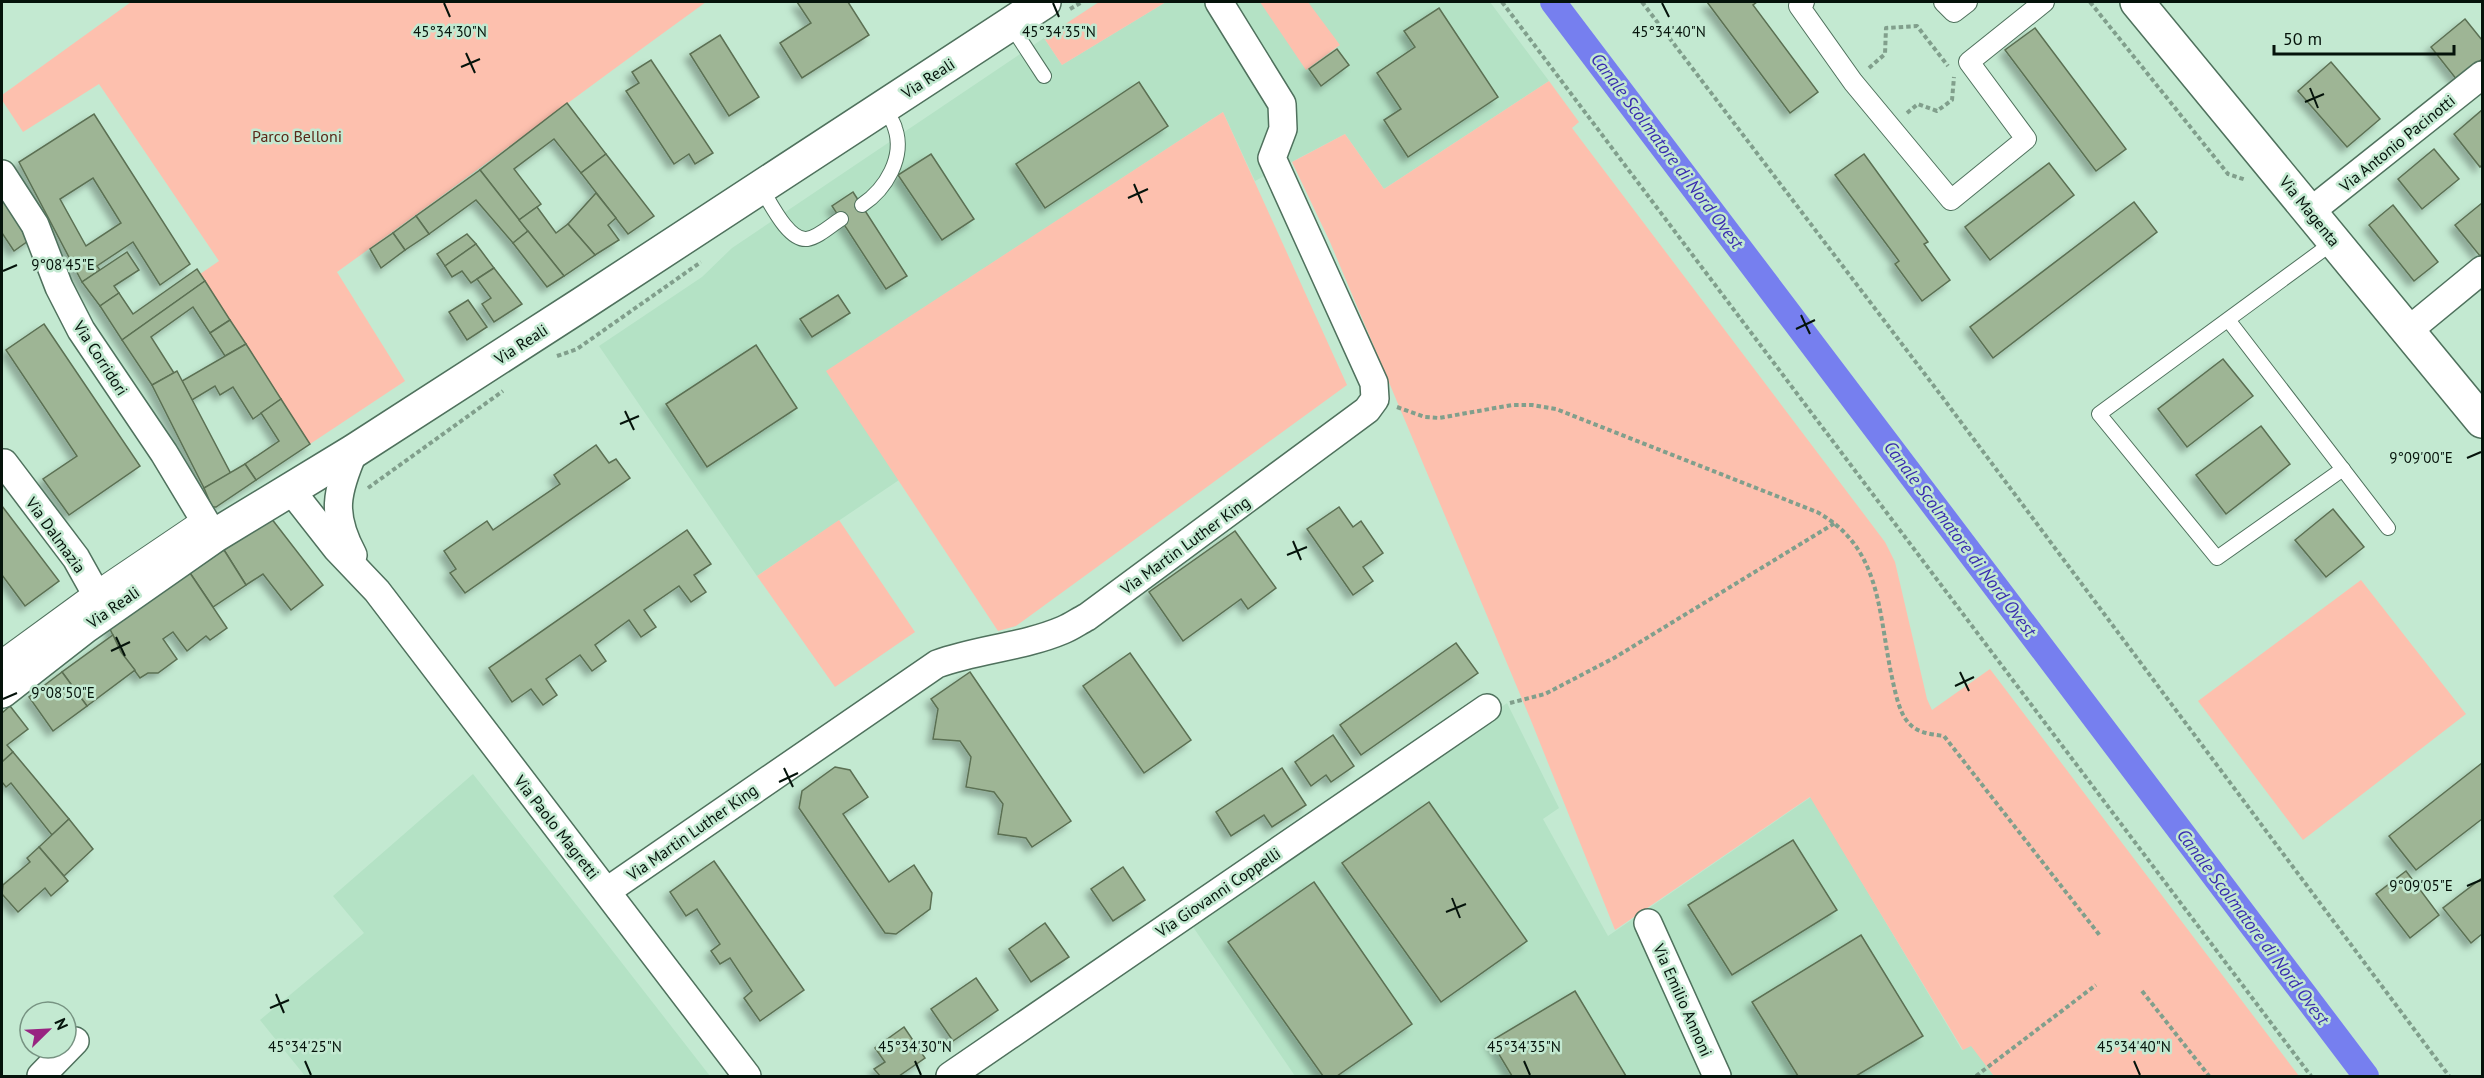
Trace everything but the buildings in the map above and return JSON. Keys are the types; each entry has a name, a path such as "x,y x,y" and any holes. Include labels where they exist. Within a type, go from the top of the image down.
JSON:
{"main road":[{"name":"Via Magenta","path":"2137,2 2482,421"},
{"name":"Via Reali","path":"2,690 102,601 209,528 290,489 354,451 1010,24 1055,7"}],"street":[{"path":"1219,2 1282,104 1283,129 1272,158 1374,383 1375,399"},
{"path":"1804,2 1799,6 1853,82 1952,200 2026,139 1969,62 2044,2"},
{"path":"1944,2 1954,12 1967,2"},
{"name":"Via Antonio Pacinotti","path":"2311,212 2482,75"},
{"name":"Via Corridori","path":"2,174 35,225 59,287 81,330 164,453 209,528"},
{"path":"2409,330 2482,270"},
{"name":"Via Martin Luther King","path":"607,891 937,664 960,655 1036,639 1062,630 1087,617 1367,410 1375,399"},
{"name":"Via Paolo Magretti","path":"354,451 343,476 338,500 338,519 342,532 366,577"},
{"name":"Via Dalmazia","path":"2,463 76,558 102,601"},
{"name":"Via Paolo Magretti","path":"290,489 337,549 366,577 747,1077"},
{"path":"2,660 102,601"},
{"name":"Via Giovanni Coppelli","path":"950,1077 1487,708"},
{"name":"Via Emilio Annoni","path":"1648,923 1717,1077"},
{"path":"41,1077 57,1060"}],"lane":[{"path":"1010,24 1044,76"},
{"path":"862,205 875,196 896,162 898,142 895,126 883,107"},
{"path":"760,188 790,232 798,238 809,239 841,219"},
{"path":"2335,241 2229,321 2099,414 2217,558 2343,469"},
{"path":"2229,321 2388,528"}],"path":[{"path":"1055,7 1082,2"},
{"path":"1502,2 2311,1077"},
{"path":"1642,2 1950,408 2449,1077"},
{"path":"1853,82 1885,54 1886,28 1917,26 1954,73 1952,100 1937,111 1918,104 1890,126"},
{"path":"549,359 577,349 695,268 708,254"},
{"path":"364,492 511,386"},
{"path":"1375,399 1425,417 1439,418 1512,405 1532,405 1556,409 1817,512 1836,523 1864,555 1872,575 1896,695 1906,720 1920,732 1944,736 2101,938"},
{"path":"1487,708 1532,698 1567,684 1659,632 1836,523"},
{"path":"1976,1077 2096,985"},
{"path":"2142,991 2209,1077"}],"shaded area":[{"path":"1166,2 1490,2 1549,81 1384,189 1345,134 1255,181 1223,112 827,371 899,480 757,576 599,346 702,277 732,248 1044,38 1062,65"},
{"path":"1507,703 1559,808 1543,819 1608,936 1811,797 1962,1050 1971,1045 1994,1076 1295,1076 1191,924"},
{"path":"473,774 710,1076 305,1076 260,1020 364,933 333,896"}],"green space":[{"name":"Parco Belloni","path":"131,2 706,2 337,272 405,381 310,444 200,274 219,261 99,84 23,132 2,100 2,95"},
{"path":"1099,2 1166,2 1062,65 1044,38"},
{"path":"1260,2 1308,2 1340,45 1306,70"},
{"path":"1549,81 1579,122 1572,128 1885,542 1895,562 1927,699 1932,710 1990,669 2299,1076 1994,1076 1971,1046 1963,1050 1810,797 1615,930 1530,718 1330,242 1292,162 1345,134 1384,189"},
{"path":"1223,112 1347,385 1016,626 998,631 826,371"},
{"path":"839,520 915,632 835,687 757,576"},
{"path":"2361,580 2466,714 2303,840 2198,701"}],"waterway":[{"name":"Canale Scolmatore di Nord Ovest","path":"1553,2 2366,1076"}]}
